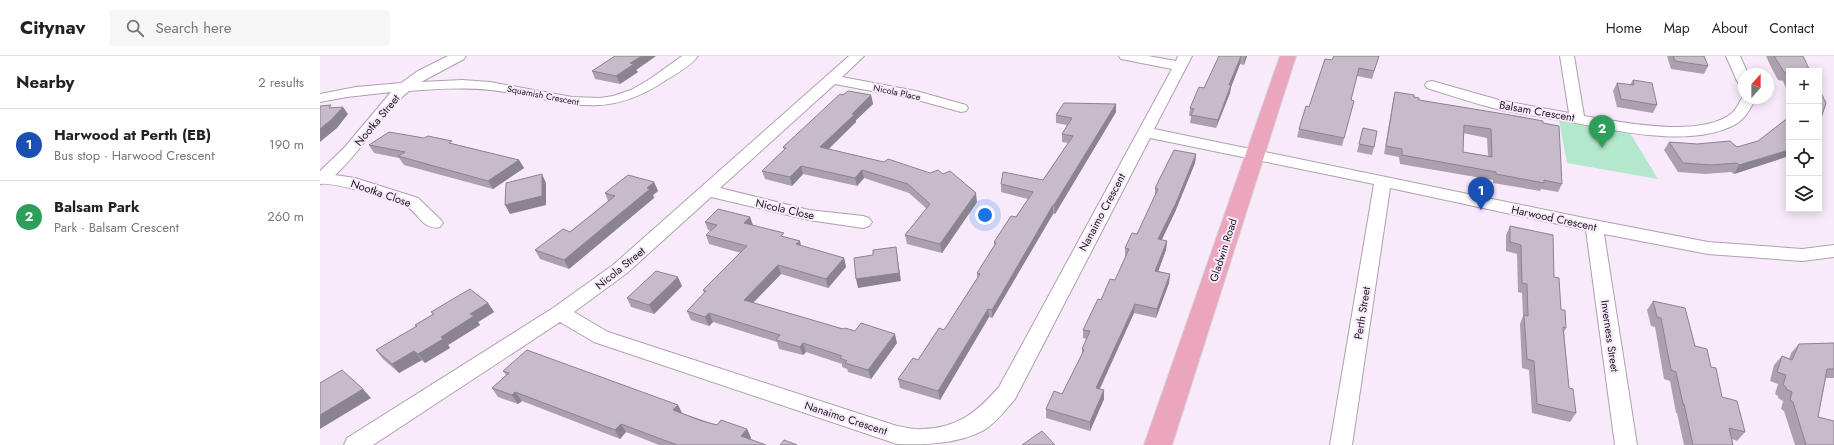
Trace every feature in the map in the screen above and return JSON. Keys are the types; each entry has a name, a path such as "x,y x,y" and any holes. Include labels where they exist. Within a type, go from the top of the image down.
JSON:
{"main road":[{"name":"Gladwin Road","path":"1158,445 1288,56"}],"street":[{"name":"Nootka Street","path":"321,178 352,150 392,98 425,74 459,56"},
{"name":"Squamish Crescent","path":"320,98 361,90 437,84 478,85 517,90 579,103 598,102 616,99 646,88 691,56"},
{"name":"Nicola Street","path":"355,445 560,313 620,269 858,56"},
{"path":"1126,56 1183,61"},
{"path":"1567,56 1577,118"},
{"path":"1733,56 1738,68"},
{"name":"Nanaimo Crescent","path":"560,313 601,337 897,435 921,439 947,435 977,423 994,408 1007,392 1183,61"},
{"name":"Nicola Place","path":"832,79 916,95 961,108"},
{"name":"Balsam Crescent","path":"1432,85 1488,102 1648,130 1676,131 1715,127 1738,117 1748,104"},
{"path":"1144,132 1254,154"},
{"name":"Harwood Crescent","path":"1254,154 1594,226 1708,248 1802,255 1834,251"},
{"name":"Nootka Close","path":"321,178 349,182 412,202 434,223"},
{"name":"Perth Street","path":"1342,445 1384,181"},
{"name":"Nicola Close","path":"709,190 809,215 863,222"},
{"name":"Inverness Street","path":"1594,226 1626,445"}],"green space":[{"path":"1559,120 1630,133 1658,179 1567,163"}],"building":[{"path":"615,56 642,56 630,63 634,64 616,76 592,71"},
{"path":"1219,56 1241,56 1229,85 1231,85 1218,120 1191,115 1194,109 1190,108 1199,87 1204,88"},
{"path":"1334,56 1379,56 1374,71 1359,68 1351,100 1354,101 1344,138 1299,129 1306,106 1309,107 1325,59 1332,60"},
{"path":"1673,56 1704,56 1708,66 1675,61"},
{"path":"1774,56 1803,56 1809,68 1786,68 1786,72 1784,72"},
{"path":"1633,80 1652,83 1657,105 1621,99 1617,83 1634,85"},
{"path":"848,91 871,95 852,114 855,114 820,147 884,162 888,159 930,173 938,170 943,174 950,171 976,193 940,244 905,235 930,204 908,184 862,170 855,178 801,166 790,177 762,171 786,148 783,147 840,94 843,95"},
{"path":"1395,92 1414,95 1414,97 1419,98 1419,100 1543,121 1543,123 1559,126 1562,184 1544,180 1544,183 1496,174 1496,172 1402,155 1402,149 1386,146","holes":["1464,125 1491,129 1492,157 1463,152"]},
{"path":"1822,95 1826,103 1822,115"},
{"path":"1064,103 1116,104 1053,205 992,310 988,309 938,391 898,379 913,358 918,360 939,328 944,330 980,274 977,273 996,243 994,242 1011,216 1016,217 1033,192 1001,184 1003,172 1043,180 1073,136 1062,134 1072,118 1056,115"},
{"path":"331,105 329,108 343,107 320,129 320,106"},
{"path":"1786,119 1786,151 1739,165 1737,163 1711,165 1683,163 1669,142 1697,144 1730,141 1737,147 1758,141"},
{"path":"1363,128 1377,131 1374,147 1359,144"},
{"path":"389,132 424,138 428,136 452,141 449,143 519,160 488,181 398,156 405,152 369,145"},
{"path":"1174,150 1196,154 1176,203 1158,239 1167,241 1155,271 1170,274 1157,309 1135,304 1096,388 1104,390 1090,422 1046,409 1054,391 1062,394 1084,350 1082,349 1090,331 1083,330 1098,299 1101,300 1110,279 1115,280 1129,249 1125,248 1132,233 1137,234 1158,189 1155,188"},
{"path":"542,174 542,196 505,205 506,183"},
{"path":"628,175 654,182 647,188 650,189 564,260 535,250 563,229 570,232 615,196 605,193"},
{"path":"718,209 750,217 744,223 784,233 781,236 800,241 796,244 844,258 826,279 778,265 744,300 843,329 845,328 855,331 861,323 895,334 868,370 845,363 847,361 840,358 842,356 803,343 800,347 776,340 780,335 709,313 705,317 687,311 706,291 703,290 747,246 706,235 717,225 705,222"},
{"path":"1510,226 1553,235 1554,277 1559,278 1561,310 1565,310 1566,328 1563,327 1569,388 1573,389 1576,413 1537,404 1534,361 1527,359 1524,315 1528,316 1527,284 1522,283 1521,245 1510,242"},
{"path":"896,247 899,273 856,279 854,258 873,255 873,250"},
{"path":"656,271 678,277 649,305 627,298"},
{"path":"470,289 488,303 470,314 474,316 441,337 443,339 418,354 414,351 392,364 376,350 417,326 415,325 434,314 431,312"},
{"path":"1653,301 1685,308 1695,346 1707,349 1711,367 1716,368 1722,397 1737,401 1745,432 1729,428 1733,445 1693,445 1676,372 1671,370 1661,318 1657,317"},
{"path":"1834,343 1834,369 1827,369 1818,417 1834,421 1834,445 1806,445 1793,402 1790,400 1792,392 1786,389 1783,385 1786,375 1777,372 1782,356 1792,360 1799,344"},
{"path":"527,350 678,405 673,410 702,421 717,425 721,420 747,429 741,436 766,445 677,445 621,424 615,430 515,392 512,395 492,388 509,373 503,371"},
{"path":"342,370 363,389 320,415 320,383"},
{"path":"1042,431 1055,445 1022,445"},
{"path":"784,440 797,445 780,445"}],"place":[{"name":"Balsam Park","path":"1602,148"},
{"name":"Harwood at Perth (EB)","path":"1481,210"}]}
